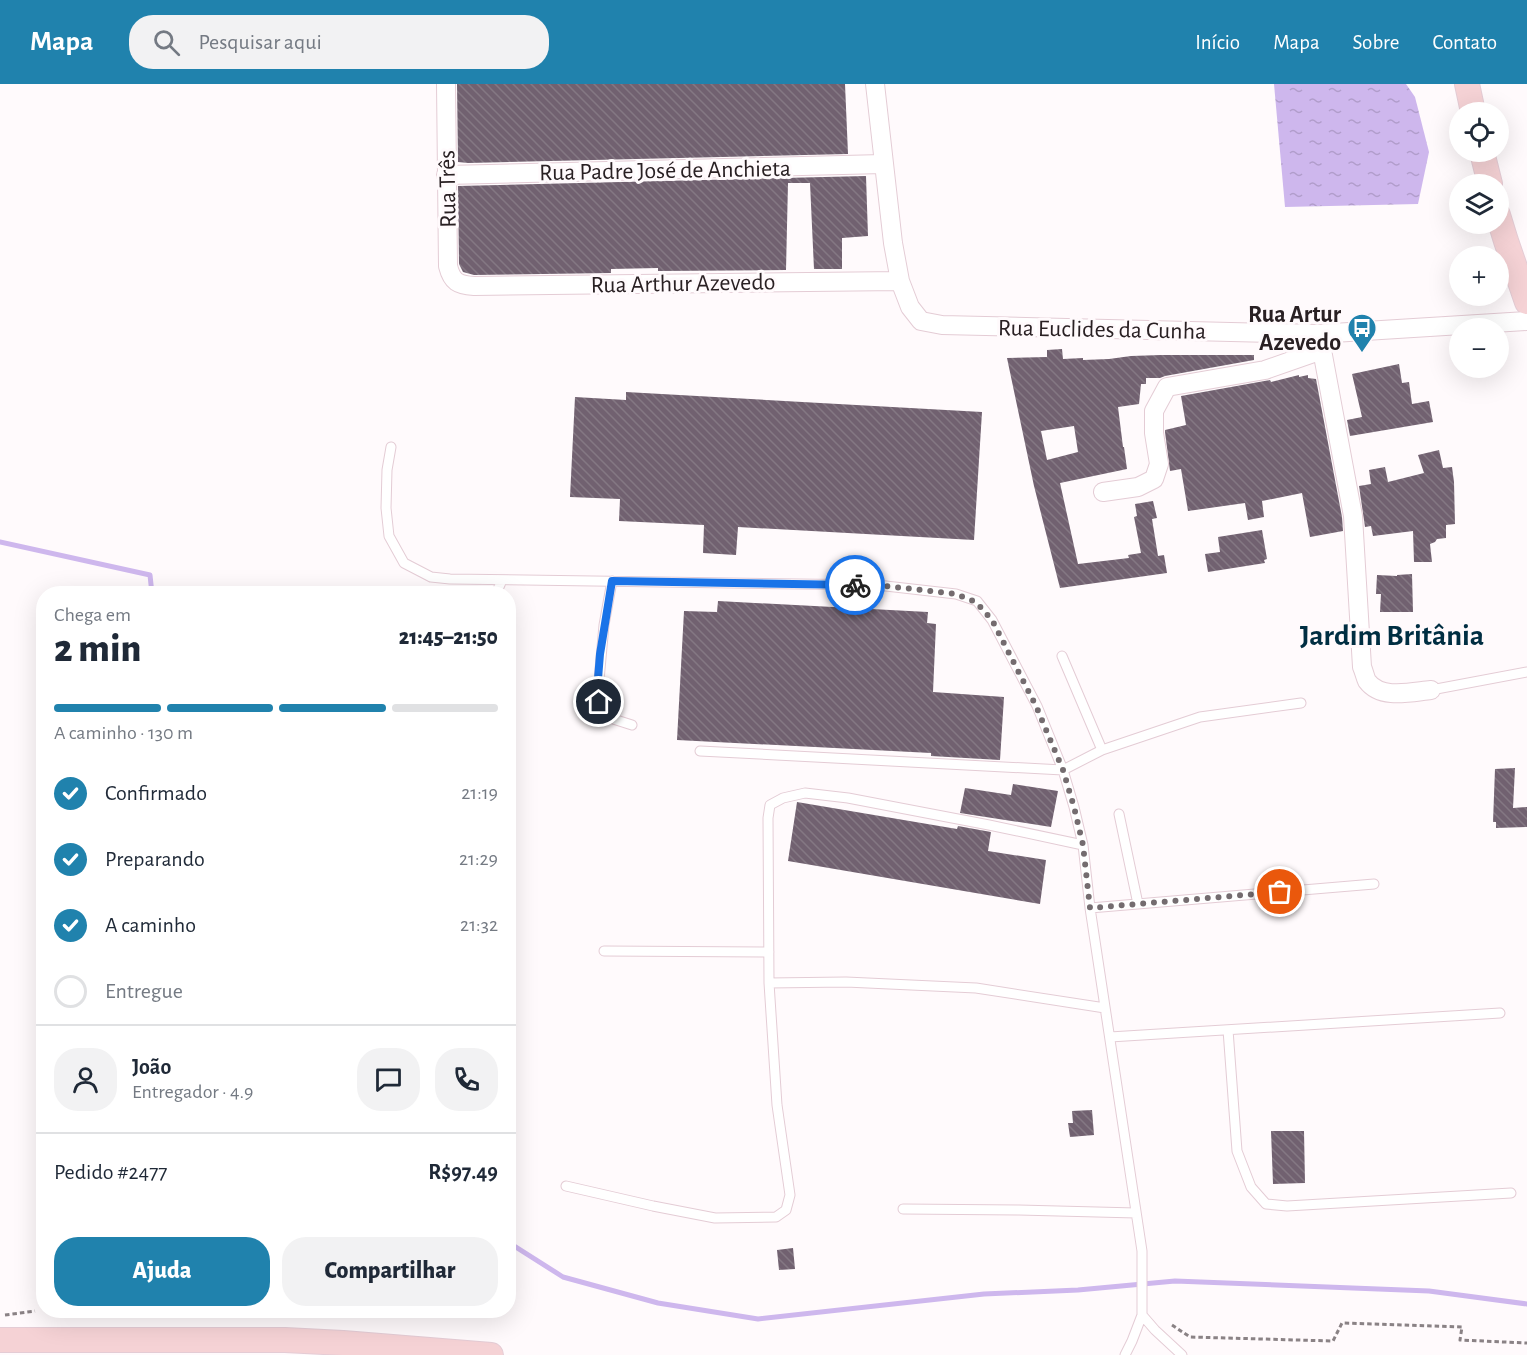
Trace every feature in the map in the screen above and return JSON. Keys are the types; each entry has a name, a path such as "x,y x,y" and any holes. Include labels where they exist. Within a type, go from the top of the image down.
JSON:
{"main road":[{"path":"1467,84 1471,102"},
{"path":"1504,234 1527,302"},
{"path":"0,1340 285,1340 491,1355"}],"street":[{"name":"Rua Três","path":"446,84 448,266 451,277 465,285"},
{"name":"Rua Euclides da Cunha","path":"875,84 893,243 900,281 910,307 921,321 942,325 1319,342 1527,321"},
{"name":"Rua Padre José de Anchieta","path":"446,175 883,164"},
{"name":"Rua Arthur Azevedo","path":"465,285 900,281"},
{"path":"1103,492 1138,487 1154,479 1160,464 1154,432 1154,411 1167,387 1265,370 1319,342 1353,516 1362,667 1368,681 1380,691 1393,693 1431,690"}],"lane":[{"path":"391,447 387,470 386,508 389,536 404,563 431,577 877,585 956,594 976,602 992,620 1032,697 1063,770 1083,845 1090,908 1142,1251 1142,1310 1125,1355"},
{"path":"499,586 502,580"},
{"path":"612,581 604,625 597,691 599,702 610,718 632,725"},
{"path":"1062,656 1102,750"},
{"path":"1431,690 1527,672"},
{"path":"700,751 1063,770 1102,750 1200,717 1301,703"},
{"path":"566,1186 715,1218 776,1217 786,1210 790,1195 777,1105 769,982 768,818 770,805 783,798 805,794 848,798 1083,845"},
{"path":"1119,814 1138,904"},
{"path":"1090,908 1374,884"},
{"path":"604,951 769,952"},
{"path":"769,982 846,982 976,988 1105,1008"},
{"path":"1110,1037 1500,1013"},
{"path":"1228,1030 1237,1151 1251,1187 1266,1204 1287,1206 1511,1193"},
{"path":"903,1209 1136,1213"},
{"path":"1142,1310 1155,1330 1182,1355"}],"path":[{"path":"1142,1310 1175,1326 1190,1337 1333,1341 1342,1323 1462,1327 1460,1340 1527,1343"},
{"path":"5,1315 35,1311"}],"water":[{"path":"1274,84 1406,84 1415,97 1429,152 1418,204 1285,207"}],"building":[{"path":"457,84 845,84 848,154 458,162"},
{"path":"866,176 868,236 842,238 842,269 814,269 810,183 788,183 786,270 658,271 658,268 611,269 611,273 474,275 463,272 459,264 458,186"},
{"path":"1062,349 1063,359 1083,358 1083,360 1161,355 1254,355 1254,360 1160,378 1146,378 1146,384 1141,384 1139,404 1118,407 1127,469 1060,483 1078,564 1129,558 1128,555 1141,553 1134,517 1137,516 1135,504 1153,501 1157,518 1152,519 1158,556 1164,555 1167,573 1060,588 1034,486 1007,358 1047,357 1047,350","holes":["1074,426 1078,452 1047,460 1041,431"]},
{"path":"1399,364 1402,383 1409,382 1412,404 1429,401 1433,422 1350,436 1347,420 1362,417 1352,374"},
{"path":"1299,375 1299,377 1308,375 1308,378 1316,379 1343,531 1310,537 1302,493 1262,501 1264,517 1248,520 1245,503 1188,511 1181,469 1170,471 1165,432 1165,430 1186,425 1181,396 1270,380 1271,382"},
{"path":"626,392 982,412 974,540 738,527 736,555 703,553 704,525 619,521 620,499 570,497 575,397 626,400"},
{"path":"1439,450 1443,468 1452,467 1455,524 1446,525 1446,538 1437,539 1430,544 1432,562 1414,562 1413,531 1373,536 1371,526 1365,527 1359,486 1371,484 1369,470 1385,467 1388,482 1424,473 1418,455"},
{"path":"1262,530 1267,559 1264,560 1265,563 1208,572 1205,554 1220,552 1218,537"},
{"path":"1412,574 1413,612 1380,612 1381,594 1376,594 1377,575"},
{"path":"718,601 928,612 927,623 936,624 933,692 1004,697 1000,760 931,756 931,753 677,740 684,611 717,612"},
{"path":"1515,768 1513,808 1527,807 1527,827 1496,828 1496,822 1493,822 1495,769"},
{"path":"1013,784 1058,791 1051,827 960,813 965,788 1011,795"},
{"path":"797,802 957,829 958,826 991,832 988,851 1046,860 1040,904 788,861"},
{"path":"1092,1110 1094,1135 1070,1137 1068,1123 1073,1123 1072,1111"},
{"path":"1271,1131 1304,1131 1305,1183 1273,1184"},
{"path":"793,1248 795,1269 779,1270 777,1250"}],"waterway":[{"path":"0,542 150,575 151,586"},
{"path":"516,1247 563,1277 658,1303 758,1319 984,1294 1078,1290 1175,1281 1429,1291 1527,1304"}],"way so far":[{"path":"855,585 877,585 956,594 976,602 992,620 1036,706 1063,770 1083,845 1090,908 1280,892"}],"place":[{"name":"Rua Artur Azevedo","path":"1362,354"}],"district":[{"name":"Jardim Britânia","path":"1392,635"}],"route":[{"path":"599,702 597,691 600,654 612,581 855,585"}]}
